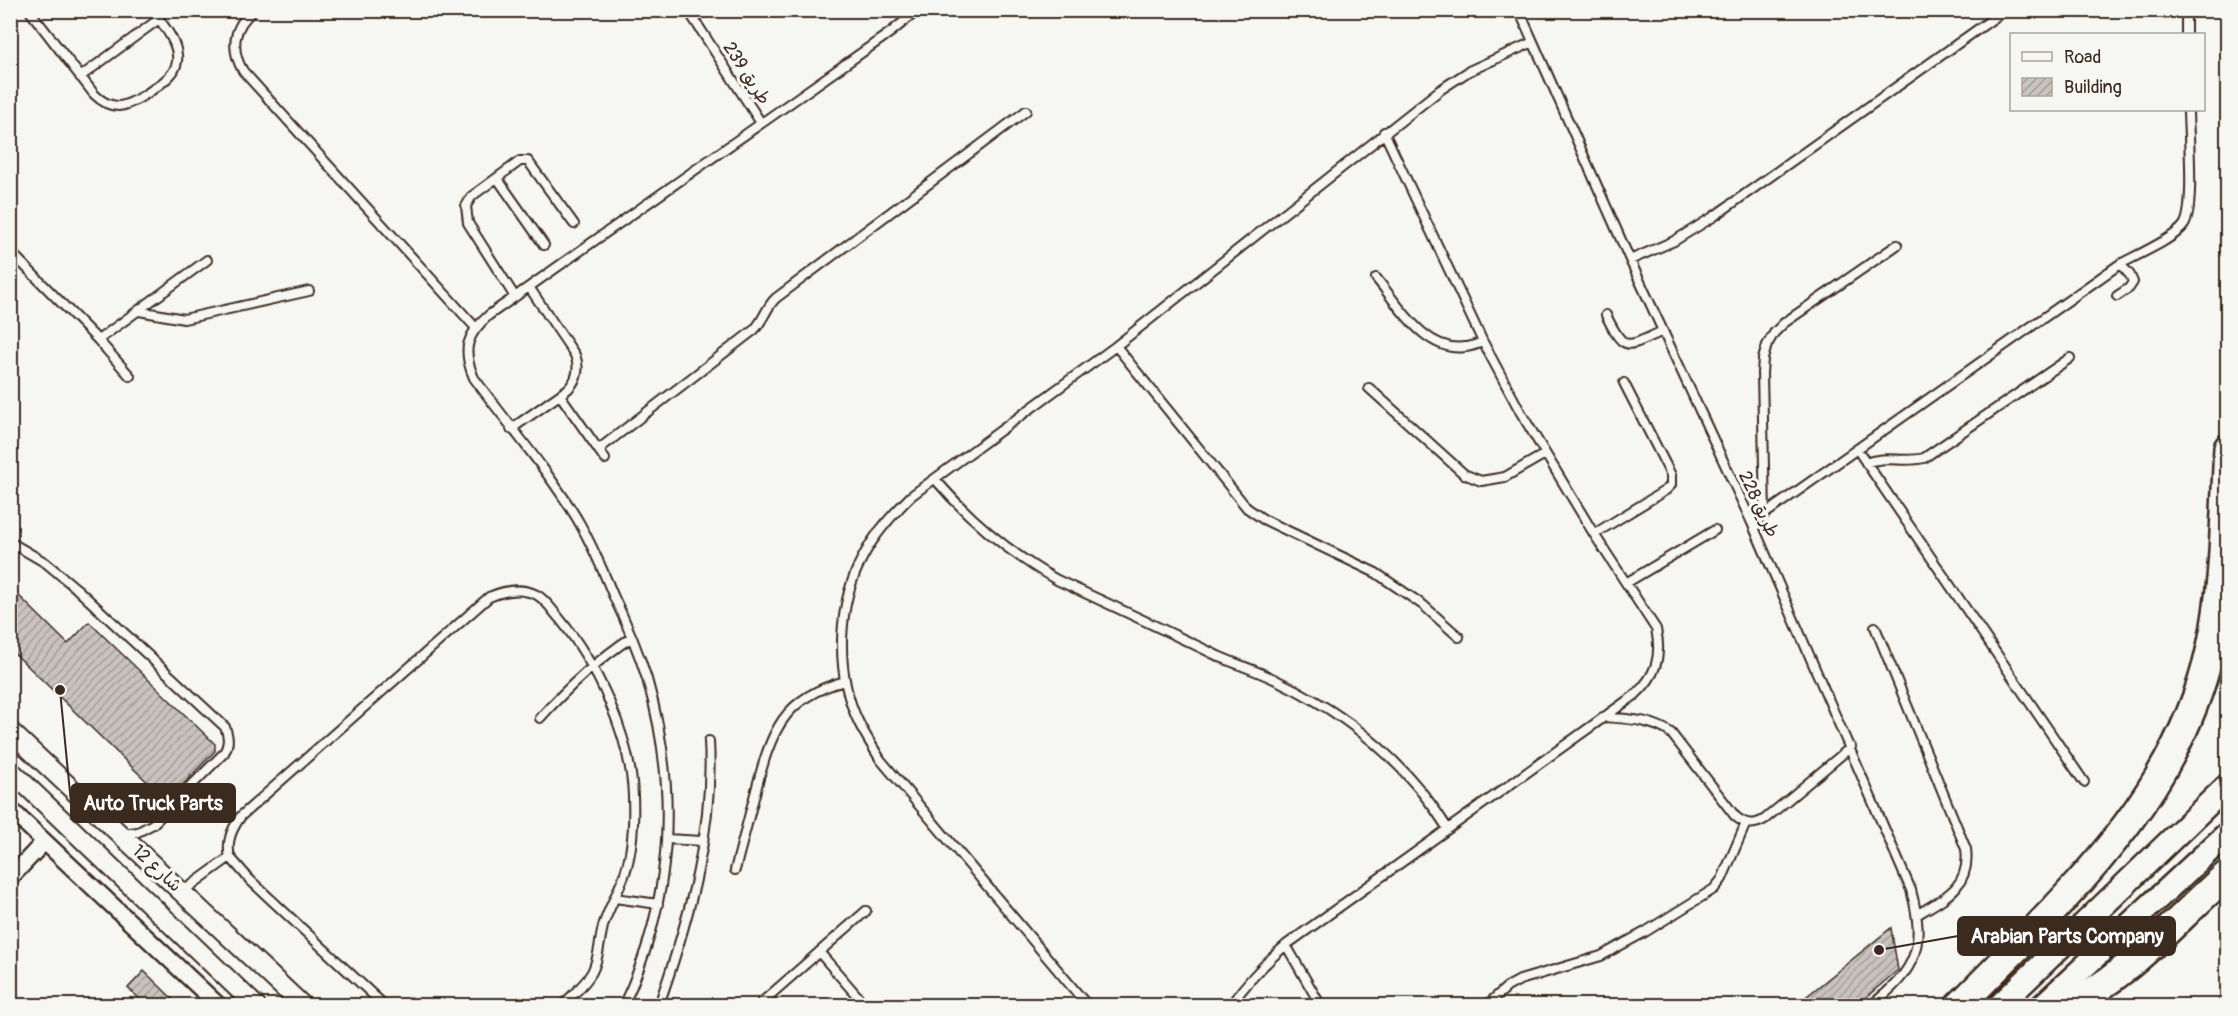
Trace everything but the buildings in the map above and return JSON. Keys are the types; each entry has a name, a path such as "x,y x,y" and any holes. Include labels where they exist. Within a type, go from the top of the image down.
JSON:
{"highway":[{"path":"1959,1005 2076,884 2117,838 2153,789 2182,734 2204,676 2216,615 2228,448"},
{"path":"2066,1005 2088,994 2125,968 2228,874"}],"main road":[{"path":"2000,1005 2228,785"},
{"path":"2042,1005 2228,833"}],"street":[{"name":"شارع 12","path":"10,731 303,1005"},
{"name":"شارع 12","path":"10,770 256,1005"},
{"path":"10,809 219,1005"},
{"path":"10,878 44,842"}],"lane":[{"path":"29,10 100,100 117,106 134,101 167,79 176,67 176,45 153,10"},
{"path":"254,10 244,19 236,34 235,53 243,71 475,327"},
{"name":"طريق 239","path":"688,10 761,123"},
{"path":"623,1005 639,972 649,943 658,904 667,839 666,785 661,741 647,678 632,637 577,518 474,378 467,362 468,344 475,327 515,297 918,10"},
{"name":"طريق 228","path":"1519,10 1630,260 1752,523 1903,867 1918,914 1917,947 1902,977 1891,990 1870,1005"},
{"path":"2186,10 2186,33"},
{"path":"1630,260 1674,241 1713,217 1998,15"},
{"path":"80,77 159,19"},
{"path":"1088,1005 880,759 858,721 845,681 842,637 848,594 864,554 888,519 911,496 1116,346 1384,132 1469,71 1533,42"},
{"path":"598,449 754,330 776,298 1026,111"},
{"path":"1752,523 2120,264 2169,237 2184,226 2190,210 2188,111"},
{"path":"1230,1005 1270,958 1286,945 1646,685 1654,673 1659,658 1656,629 1593,534 1545,454 1483,342 1384,132"},
{"path":"515,297 466,217 468,200 520,161 528,161 574,224"},
{"path":"497,178 544,245"},
{"path":"1765,514 1762,359 1767,345 1774,333 1795,314 1897,245"},
{"path":"10,251 98,340 130,376"},
{"path":"98,340 207,260"},
{"path":"2117,296 2129,288 2133,282 2130,274 2120,264"},
{"path":"1376,278 1427,337 1444,346 1464,348 1483,342"},
{"path":"511,429 568,389 575,380 578,368 578,361 529,287"},
{"path":"139,311 184,319 309,291"},
{"path":"1606,315 1623,344 1633,344 1663,331"},
{"path":"1116,346 1248,508 1263,519 1376,573 1423,605 1459,637"},
{"path":"1866,463 1881,459 1906,461 1924,458 2070,358"},
{"path":"1593,534 1671,485 1671,475 1624,383"},
{"path":"1369,388 1464,474 1481,482 1505,477 1545,454"},
{"path":"560,395 606,459"},
{"path":"1857,449 2085,782"},
{"path":"934,479 990,536 1034,567 1224,658 1277,680 1329,710 1379,747 1402,768 1429,800 1448,829"},
{"path":"1626,583 1715,530"},
{"path":"10,542 46,563 77,589 225,728 229,736 224,753 159,818 146,829 130,834 120,834"},
{"path":"385,1005 250,880 231,857 227,847 228,841 242,816 489,597 510,590 520,590 543,599 562,622 591,667 607,699 624,745 633,795 631,848 626,870 604,924 596,963 592,973 562,1005"},
{"path":"1875,627 1966,849 1968,860 1960,882 1945,898 1918,914"},
{"path":"540,718 564,691 591,667 632,637"},
{"path":"735,870 765,756 778,725 788,712 807,696 829,685 845,681"},
{"path":"1604,717 1649,722 1671,733 1735,816 1746,824 1765,819 1851,747"},
{"path":"662,996 687,914 702,841 709,797 709,741"},
{"path":"1486,1005 1507,987 1520,980 1601,956 1646,932 1714,889 1722,879 1746,824"},
{"path":"667,839 702,841"},
{"path":"182,892 231,857"},
{"path":"615,898 658,904"},
{"path":"761,1003 866,911"},
{"path":"1286,945 1321,1005"},
{"path":"819,952 866,1005"}],"place":[{"name":"Auto Truck Parts","path":"60,690"},
{"name":"Arabian Parts Company","path":"1879,950"}]}
